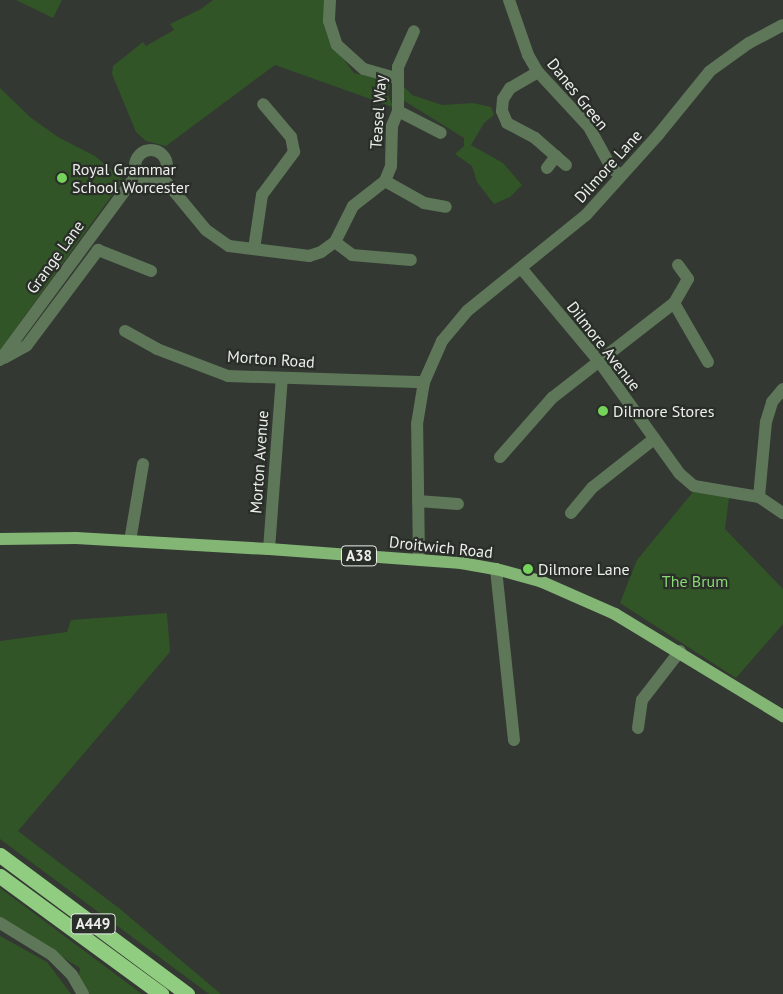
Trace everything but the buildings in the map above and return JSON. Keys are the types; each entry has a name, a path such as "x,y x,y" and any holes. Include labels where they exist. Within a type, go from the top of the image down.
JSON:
{"highway":[{"name":"A449","path":"0,854 187,994"},
{"name":"A449","path":"0,876 161,994"}],"main road":[{"name":"Droitwich Road","path":"0,539 130,541 268,549 418,559 496,569 575,595 680,651 783,716"}],"street":[{"path":"330,0 329,21 337,45 364,70 396,78"},
{"name":"Danes Green","path":"509,0 528,55 538,72 588,127 612,169 621,175"},
{"name":"Dilmore Lane","path":"418,559 417,424 424,382 442,341 467,311 586,215 710,71 749,43 783,25"},
{"name":"Teasel Way","path":"385,181 391,166 392,126 398,111 396,78 414,31"},
{"path":"538,72 510,88 503,100 502,111 507,123 535,138 561,160 547,168"},
{"path":"254,249 262,194 294,152 291,137 263,104"},
{"path":"398,111 441,133"},
{"path":"153,150 166,160 163,178 150,182 137,174 134,165 138,155 153,150"},
{"name":"Grange Lane","path":"0,360 137,174"},
{"path":"163,178 217,239 229,246 309,256 335,242 353,206 385,181 424,202 446,207"},
{"path":"335,242 352,255 397,254 411,260"},
{"path":"0,360 27,345 98,250 151,271"},
{"path":"500,457 552,398 598,360 674,303 688,279 678,265"},
{"name":"Dilmore Avenue","path":"521,268 598,360 680,474 694,486 759,497 783,513"},
{"path":"674,303 708,362"},
{"name":"Morton Road","path":"125,331 145,347 228,376 424,382"},
{"name":"Morton Avenue","path":"268,549 282,378"},
{"path":"759,497 766,422 772,402 783,388"},
{"path":"571,513 592,487 654,440"},
{"path":"130,541 143,464"},
{"path":"418,501 458,504"},
{"path":"496,569 514,740"},
{"path":"638,728 642,700 680,651"},
{"path":"0,923 52,955 72,975 83,994"}],"green space":[{"path":"16,0 62,0 53,18"},
{"path":"213,0 325,0 324,24 329,40 354,73 390,81 388,94 393,107 275,65 166,146 146,141 136,132 112,74 113,66 143,42 146,46 174,30 170,24 201,9"},
{"path":"402,85 412,95 442,105 473,103 491,107 494,115 484,123 471,145 503,163 522,185 510,197 494,204 477,182 472,166 455,154 464,146 464,138 403,100"},
{"path":"0,88 30,117 58,137 95,156 123,180 0,350"},
{"name":"The Brum","path":"693,492 729,498 725,529 783,589 783,624 736,678 620,603 637,560"},
{"path":"167,613 170,652 18,831 120,909 221,994 209,994 0,839 0,641 67,632 71,620"},
{"path":"0,888 142,994 89,994 78,980 80,968 0,918"},
{"path":"0,936 47,962 71,994 0,994"}],"place":[{"name":"Royal Grammar School Worcester","path":"62,178"},
{"name":"Dilmore Stores","path":"603,411"},
{"name":"Dilmore Lane","path":"528,569"}]}
